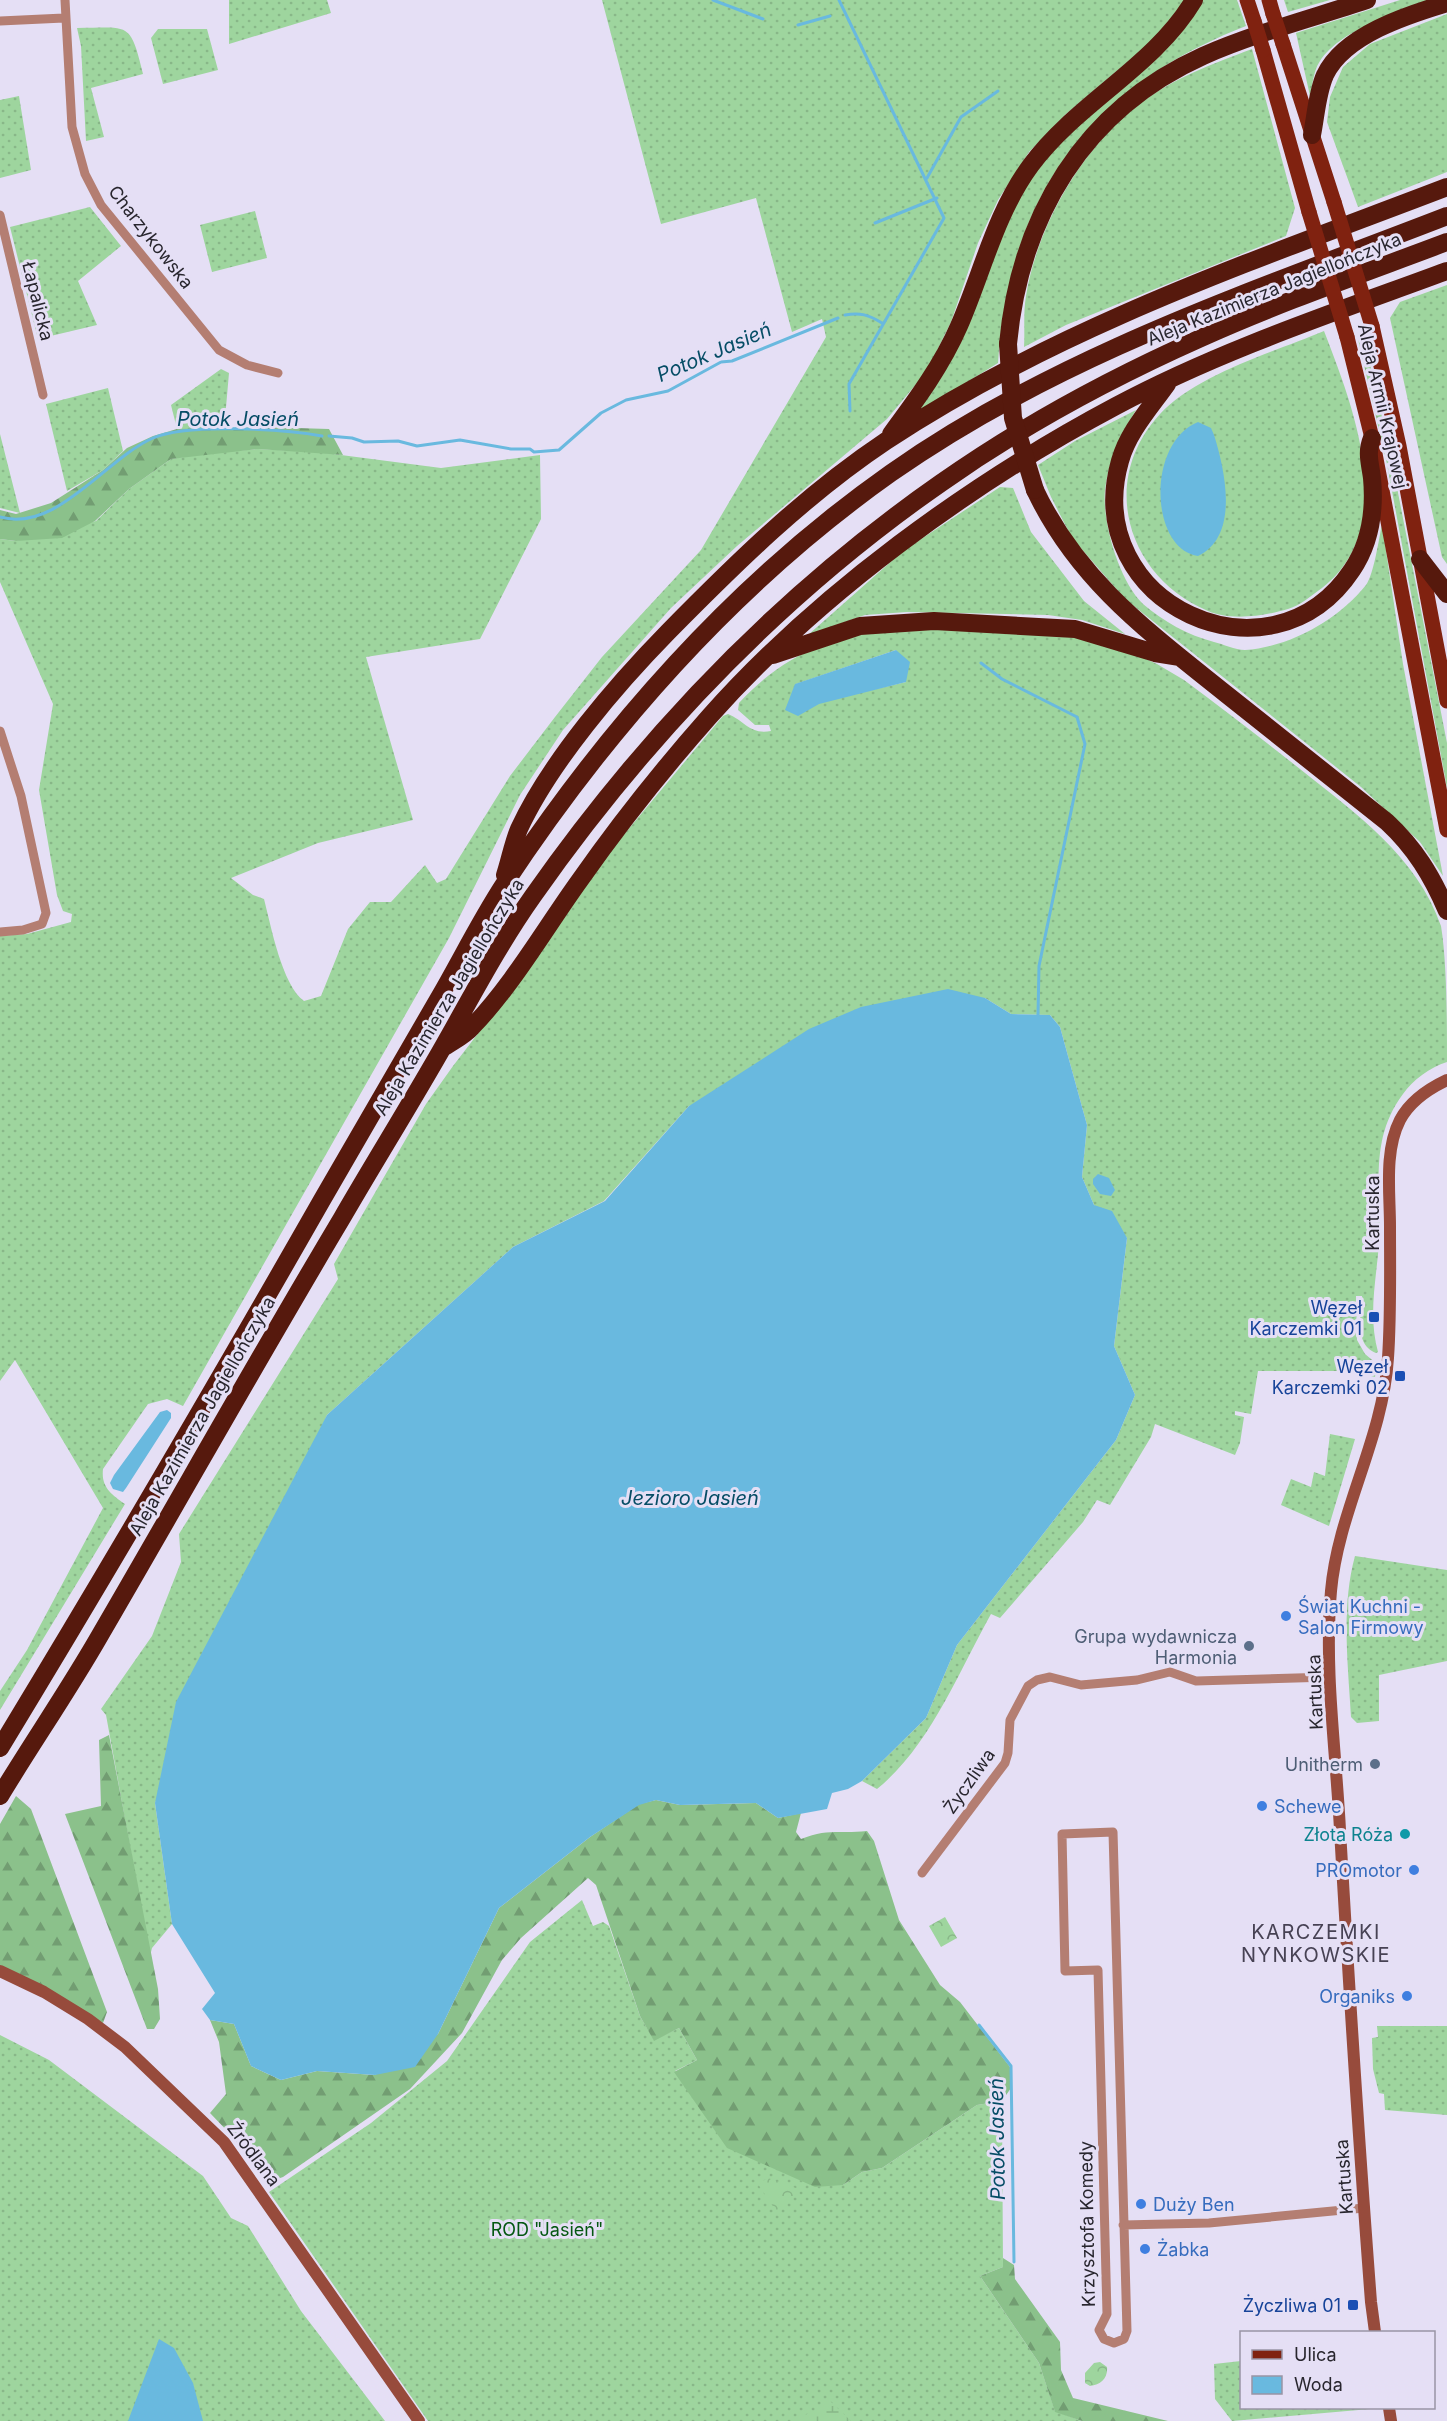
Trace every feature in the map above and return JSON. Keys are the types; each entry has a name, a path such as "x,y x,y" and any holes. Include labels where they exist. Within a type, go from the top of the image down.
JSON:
{"highway":[{"path":"886,441 944,357 959,325 1003,209 1032,163 1064,128 1165,39 1194,0"},
{"path":"1367,0 1203,56 1154,84 1104,124 1069,166 1032,232 1016,284 1008,344 1013,418 1035,490 1060,536 1085,571 1113,601 1405,839 1426,868 1447,911"},
{"path":"1312,135 1320,87 1335,59 1347,47 1375,30 1447,3"},
{"path":"502,888 519,830 548,780 633,667 727,572 800,506 886,441 1029,359 1079,334 1217,275 1447,187"},
{"name":"Aleja Kazimierza Jagiellończyka","path":"0,1748 156,1487 502,888 588,768 690,646 753,584 891,473 972,420 1052,376 1133,338 1447,216"},
{"name":"Aleja Kazimierza Jagiellończyka","path":"0,1796 96,1643 237,1393 442,1049 480,980 530,900 642,752 681,708 756,632 865,540 979,458 1071,402 1206,335 1447,242"},
{"path":"442,1049 471,1029 498,995 628,813 711,715 790,635 942,512 1050,444 1115,407 1288,330 1447,271"},
{"path":"1170,381 1137,425 1125,447 1116,477 1116,517 1122,542 1143,580 1176,609 1209,623 1252,628 1274,624 1296,617 1336,591 1358,561 1371,527 1372,480 1368,448 1372,438"},
{"path":"1420,559 1447,594"},
{"path":"772,655 860,626 934,621 1075,628 1155,653 1180,657"}],"main road":[{"name":"Aleja Armii Krajowej","path":"1247,0 1347,337 1372,438 1447,830"},
{"name":"Aleja Armii Krajowej","path":"1271,7 1372,326 1447,701"}],"street":[{"name":"Charzykowska","path":"64,0 72,127 85,174 100,205 219,350 247,365 278,373"},
{"path":"0,21 64,18"},
{"name":"Łapalicka","path":"0,215 43,395"},
{"path":"0,731 21,796 46,913 42,924 2,933"},
{"name":"Kartuska","path":"1375,2331 1364,2208 1330,1677 1331,1593 1335,1564 1372,1438 1386,1375 1391,1152 1396,1131 1406,1111 1417,1098 1447,1080"},
{"name":"Życzliwa","path":"922,1873 1005,1763 1008,1753 1010,1720 1028,1686 1037,1680 1050,1677 1081,1685 1137,1680 1170,1672 1196,1681 1330,1677"},
{"name":"Krzysztofa Komedy","path":"1113,1832 1123,2225 1126,2331 1124,2339 1114,2343 1104,2339 1099,2330 1107,2314 1098,1970 1065,1971 1062,1834 1113,1832"},
{"name":"Źródlana","path":"0,1971 44,1992 88,2019 125,2047 224,2142 418,2421"},
{"name":"Krzysztofa Komedy","path":"1123,2225 1209,2223 1364,2208"}],"green space":[{"path":"229,0 327,0 331,13 229,44"},
{"path":"602,0 1186,0 1151,42 1066,114 1029,152 998,200 978,243 951,322 927,371 887,419 737,546 671,608 563,730 520,795 449,938 183,1406 167,1399 148,1404 103,1469 104,1481 108,1490 125,1504 0,1710 0,1691 27,1650 103,1508 15,1360 0,1381 0,936 27,934 71,922 72,914 63,911 57,895 39,790 53,704 0,582 0,539 16,541 96,521 129,489 171,459 208,453 258,449 318,452 441,468 540,455 541,519 480,639 366,657 413,820 318,843 231,878 253,895 264,899 278,954 296,993 304,1001 321,996 348,929 370,902 391,902 425,865 437,883 446,879 510,776 555,717 602,657 701,550 826,337 822,319 792,332 756,198 661,224"},
{"path":"1202,0 1237,0 1246,26 1191,51 1143,81 1101,115 1067,155 1040,199 1019,248 1005,303 998,363 911,417 1028,180 1064,138"},
{"path":"1284,0 1330,0 1288,12"},
{"path":"1400,0 1436,0 1386,17 1352,33 1336,44 1324,55 1316,69 1310,96 1296,33"},
{"path":"1447,14 1447,172 1358,207 1327,122 1330,97 1343,67 1370,44"},
{"path":"77,28 117,28 125,31 135,44 143,74 91,88 104,137 86,141 81,46"},
{"path":"158,29 207,29 218,70 163,84 151,38"},
{"path":"1252,49 1295,208 1286,236 1066,325 1024,347 1025,302 1040,243 1051,217 1080,167 1117,124 1150,96 1192,73"},
{"path":"19,96 31,170 0,178 0,100"},
{"path":"90,207 121,246 78,281 97,325 38,339 10,227"},
{"path":"255,211 267,258 212,272 200,225"},
{"path":"1447,285 1447,564 1442,557 1390,318 1400,302"},
{"path":"1324,331 1357,429 1363,465 1365,500 1360,533 1346,563 1322,588 1297,605 1279,612 1237,617 1208,611 1180,596 1158,575 1141,551 1130,525 1127,497 1130,468 1141,440 1160,414 1175,400 1194,388 1237,366"},
{"path":"1364,337 1391,457 1447,743 1447,788 1387,464 1358,339"},
{"path":"221,369 229,373 224,430 177,429 171,405"},
{"path":"108,388 123,451 103,470 67,491 46,404"},
{"path":"1136,410 1116,448 1109,469 1105,503 1109,534 1120,566 1134,594 1151,611 1186,632 1245,650 1279,644 1312,630 1342,610 1366,585 1374,565 1382,524 1403,664 1443,876 1420,842 1361,787 1125,599 1072,538 1038,465 1075,441"},
{"path":"263,427 329,429 343,455 258,449 171,459 129,489 95,521 62,538 16,541 0,539 0,510 16,514 51,503 103,470 127,448 153,436 177,429"},
{"path":"0,434 20,513 0,508"},
{"path":"1000,487 1013,488 1031,532 1084,601 1125,634 1082,620 1048,615 907,612 865,615 808,635 903,551"},
{"path":"892,628 1075,635 1115,645 1157,664 1184,680 1257,735 1342,802 1382,838 1417,878 1441,926 1446,975 1447,1062 1428,1071 1407,1089 1392,1112 1385,1130 1379,1166 1379,1244 1374,1298 1375,1339 1378,1352 1376,1353 1364,1343 1360,1329 1362,1296 1356,1296 1357,1340 1365,1354 1377,1364 1375,1377 1371,1376 1370,1371 1258,1371 1251,1414 1235,1411 1235,1415 1244,1417 1240,1443 1235,1455 1155,1424 1151,1437 1110,1505 1097,1500 1083,1522 1000,1618 991,1614 942,1708 928,1730 896,1772 877,1789 862,1781 926,1718 957,1645 1116,1440 1135,1395 1114,1346 1127,1238 1094,1205 1082,1177 1087,1125 1060,1027 1050,1015 1011,1014 985,998 689,1106 604,1201 513,1247 327,1415 155,1803 172,1924 152,1948 150,1956 106,1715 101,1709 152,1636 181,1562 179,1534 338,1279 334,1264 426,1104 516,984 611,850 723,716 728,714 758,731 771,731 769,725 755,725 738,710 739,703 755,687 772,673 808,651 827,643","holes":["896,650 906,682 786,710 796,684"]},
{"path":"1330,1434 1355,1439 1329,1526 1281,1505 1291,1479 1311,1487 1314,1472 1325,1476"},
{"path":"1355,1556 1447,1570 1447,1661 1379,1675 1379,1721 1357,1723 1351,1717 1347,1656 1348,1595"},
{"path":"109,1735 158,1989 160,2019 154,2029 147,2029 65,1814 101,1806 99,1740"},
{"path":"16,1796 31,1809 107,2012 103,2023 0,1968 0,1824"},
{"path":"656,1800 680,1805 756,1803 778,1818 801,1813 796,1832 801,1839 827,1832 867,1831 874,1841 899,1920 940,1985 960,2002 1010,2067 1011,2088 1002,2101 977,2105 882,2168 862,2172 843,2185 815,2187 727,2148 674,2072 697,2060 679,2028 654,2041 640,2016 596,1885 588,1878 521,1938 502,1960 462,2033 410,2089 283,2177 266,2183 233,2137 210,2113 226,2094 219,2042 210,2020 234,2024 251,2066 281,2080 317,2071 375,2075 438,2034 499,1908 590,1837 639,1804"},
{"name":"ROD \"Jasień\"","path":"582,1900 593,1926 603,1922 609,1926 640,2016 654,2040 679,2028 697,2060 675,2071 843,2185 862,2172 882,2168 977,2105 1002,2101 1003,2267 980,2276 1039,2363 1055,2411 1082,2421 428,2421 269,2192 371,2123 447,2061 530,1942"},
{"path":"945,1917 957,1938 941,1947 929,1926"},
{"path":"1377,2026 1447,2026 1447,2115 1385,2110 1384,2094 1379,2093 1373,2069 1372,2038 1378,2037"},
{"path":"0,2035 49,2060 203,2176 231,2218 248,2226 301,2311 385,2421 0,2421"},
{"path":"768,2178 801,2190 776,2211 758,2184"},
{"path":"1003,2258 1014,2265 1015,2279 1060,2342 1061,2370 1073,2398 1168,2421 1082,2421 1055,2412 1039,2363 980,2276 1003,2267"},
{"path":"1240,2361 1240,2409 1370,2409 1232,2421 1215,2399 1214,2364"},
{"path":"1100,2362 1107,2367 1105,2378 1090,2386 1085,2383 1085,2373 1094,2363"},
{"path":"829,2400 851,2421 793,2421 817,2410"}],"water":[{"path":"1198,422 1211,428 1214,435 1222,466 1226,501 1220,534 1211,546 1198,556 1182,549 1170,535 1163,516 1160,494 1162,472 1169,451 1181,434"},
{"path":"896,650 910,662 906,682 819,704 798,716 785,710 795,684"},
{"name":"Jezioro Jasień","path":"948,989 985,998 1011,1014 1050,1015 1060,1027 1087,1125 1082,1177 1094,1205 1112,1211 1127,1238 1114,1346 1135,1395 1116,1440 957,1645 926,1718 862,1781 848,1789 832,1793 827,1809 778,1818 756,1803 680,1805 656,1800 639,1805 590,1837 499,1908 438,2034 415,2067 375,2075 317,2071 281,2080 251,2066 234,2024 210,2020 202,2009 215,1993 172,1924 155,1803 176,1702 327,1415 513,1247 605,1201 689,1106 809,1029 861,1007"},
{"path":"1098,1174 1109,1178 1115,1190 1111,1196 1100,1194 1093,1184 1093,1179"},
{"path":"167,1410 171,1413 171,1418 126,1488 123,1492 113,1489 110,1483 114,1475 160,1412"},
{"path":"159,2339 174,2348 193,2383 203,2421 128,2421"}],"waterway":[{"path":"713,0 763,19"},
{"path":"839,0 944,218 849,384 850,411"},
{"path":"798,25 830,16"},
{"path":"927,178 961,117 998,91"},
{"path":"875,223 937,198"},
{"name":"Potok Jasień","path":"845,315 864,315 882,323"},
{"name":"Potok Jasień","path":"329,436 352,438 364,442 398,441 417,446 460,440 511,449 530,449 534,452 559,450 601,413 626,400 668,391 721,362 732,361 838,318"},
{"name":"Potok Jasień","path":"0,517 21,519 41,514 61,505 135,448 153,438 169,433 189,430 236,429 285,431 322,436"},
{"path":"981,663 1002,679 1077,717 1085,744 1039,966 1038,1015"},
{"name":"Potok Jasień","path":"979,2025 1011,2066 1014,2262"}],"place":[{"name":"Węzeł Karczemki 01","path":"1374,1317"},
{"name":"Węzeł Karczemki 02","path":"1400,1376"},
{"name":"Świat Kuchni - Salon Firmowy","path":"1286,1616"},
{"name":"Grupa wydawnicza Harmonia","path":"1249,1646"},
{"name":"Unitherm","path":"1375,1764"},
{"name":"Schewe","path":"1262,1806"},
{"name":"Złota Róża","path":"1405,1834"},
{"name":"PROmotor","path":"1414,1870"},
{"name":"Organiks","path":"1407,1996"},
{"name":"Duży Ben","path":"1141,2204"},
{"name":"Żabka","path":"1145,2249"},
{"name":"Życzliwa 01","path":"1353,2305"}],"district":[{"name":"KARCZEMKI NYNKOWSKIE","path":"1316,1944"}]}
